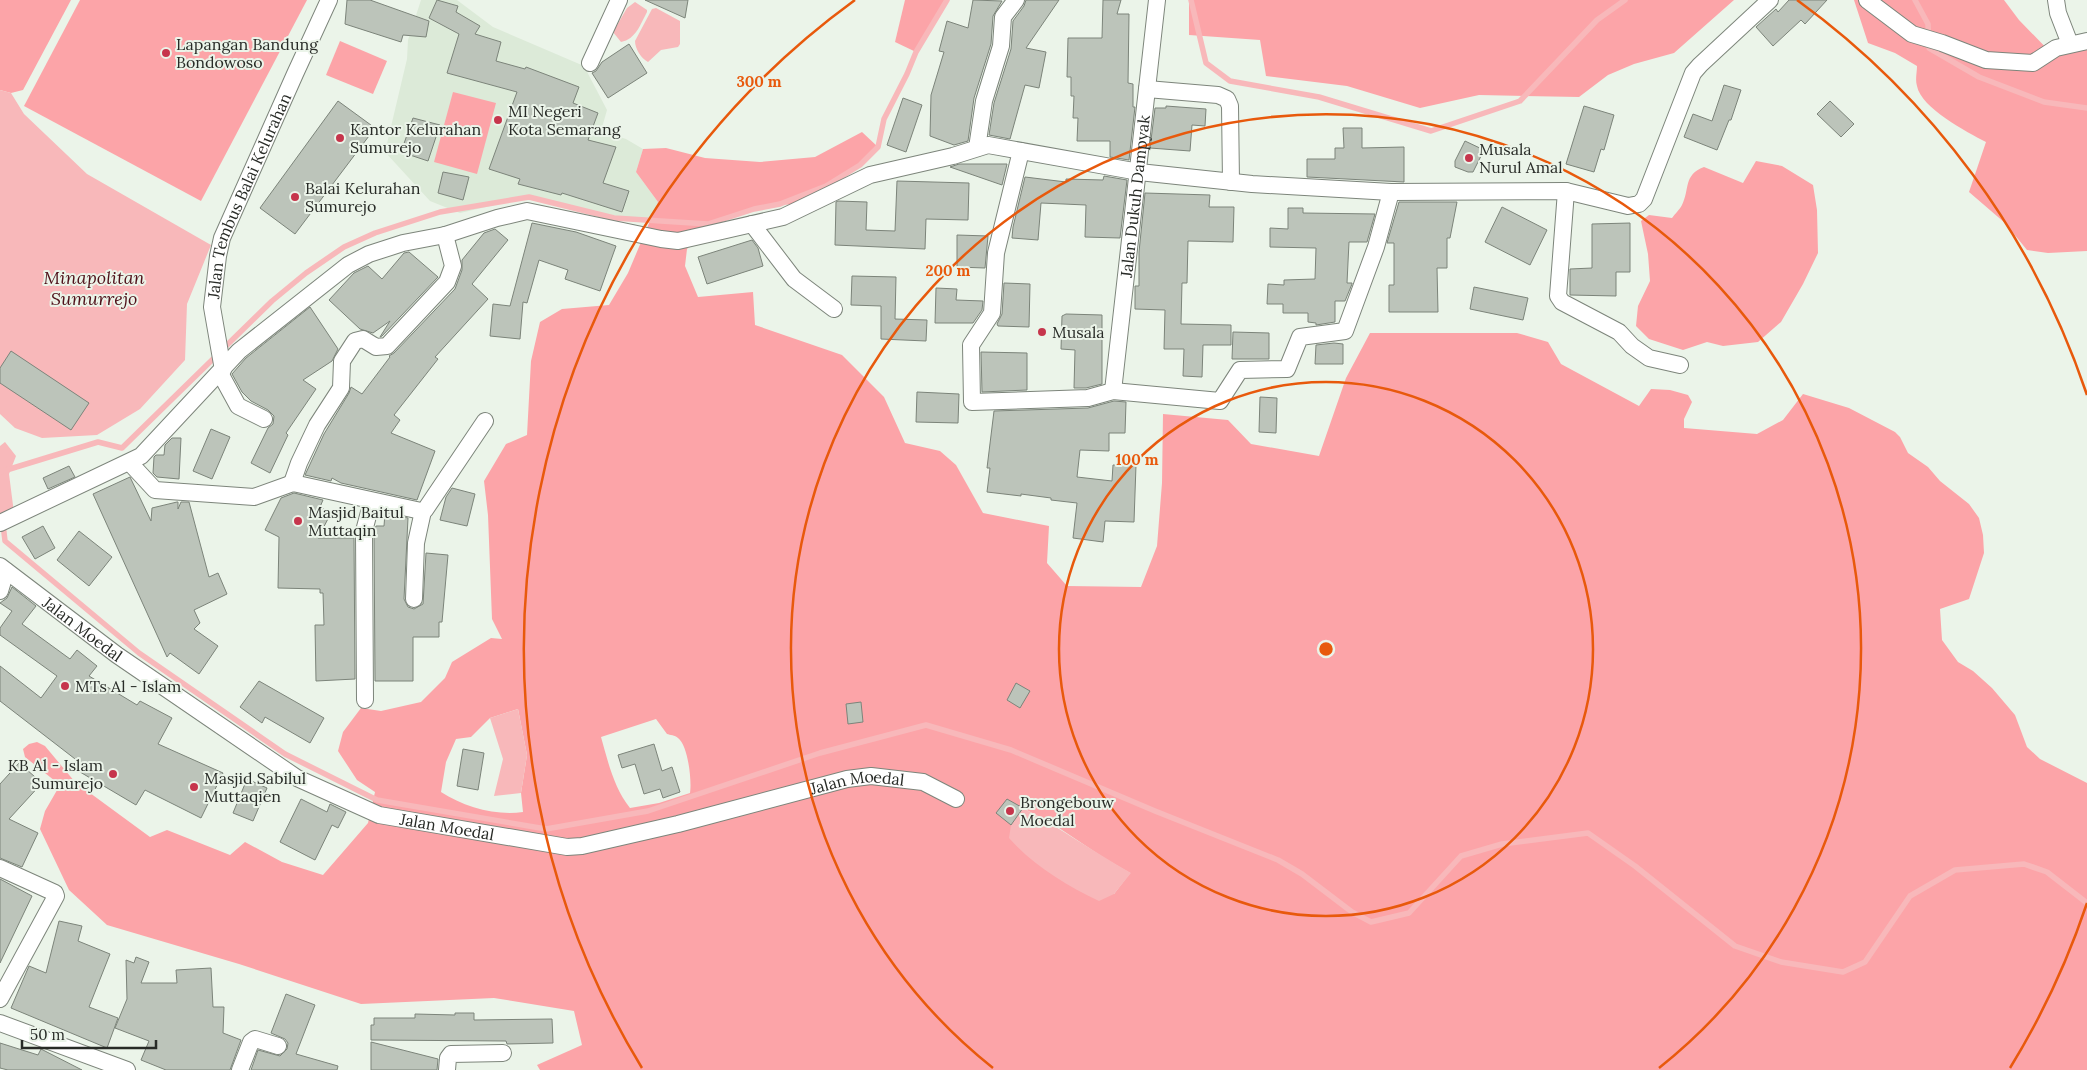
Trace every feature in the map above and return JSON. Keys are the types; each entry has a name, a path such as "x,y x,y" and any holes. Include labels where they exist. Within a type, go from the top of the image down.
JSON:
{"street":[{"name":"Jalan Tembus Balai Kelurahan","path":"264,419 238,406 221,371 212,307 218,256 222,238 329,0"},
{"path":"590,63 619,0"},
{"path":"977,148 984,101 1001,46 1003,17 1016,0"},
{"name":"Jalan Dukuh Dampyak","path":"1113,391 1139,172 1156,0"},
{"path":"0,523 130,463 141,456 238,351 348,265 369,254 402,243 445,235 497,218 527,211 678,241 783,217 870,175 988,145 1139,172 1231,182 1391,192 1566,191 1628,206 1639,204 1644,199 1693,73 1700,64 1770,0"},
{"path":"1867,0 1912,34 1942,42 1986,60 2033,63 2056,48 2087,41"},
{"path":"2056,0 2058,13 2070,44"},
{"path":"1147,89 1218,95 1226,99 1230,106 1231,182"},
{"path":"1021,150 996,253 992,313 971,344 972,402 1088,398 1113,391 1220,401 1240,370 1287,370 1300,337 1345,331 1376,247 1391,192"},
{"path":"1566,191 1558,296 1562,302 1618,332 1632,346 1649,358 1680,365"},
{"path":"752,224 794,279 834,308"},
{"path":"292,483 317,425 341,388 342,361 355,341 363,339 376,347 387,346 447,282 453,266 445,235"},
{"path":"414,598 416,543 423,511 485,421"},
{"path":"130,463 156,490 252,497 292,483 418,512 423,511"},
{"path":"365,700 364,532 372,501"},
{"path":"0,591 3,568"},
{"name":"Jalan Moedal","path":"3,568 117,654 296,778 379,815 567,847 582,846 669,826 847,780 871,776 923,782 956,799"},
{"path":"0,868 56,893 56,896 0,999"},
{"path":"0,1022 101,1065 127,1070"},
{"path":"240,1070 251,1042 255,1039 278,1046"},
{"path":"447,1070 448,1058 451,1054 503,1053"}],"shaded area":[{"path":"0,0 71,0 23,90 11,93 0,90"},
{"name":"Lapangan Bandung Bondowoso","path":"80,0 307,0 201,201 24,106"},
{"name":"MI Negeri Kota Semarang","path":"421,0 457,0 493,27 584,66 607,110 601,131 626,139 643,149 636,172 658,202 651,220 614,218 529,197 460,213 430,201 385,152 407,59 408,40"},
{"path":"905,0 947,0 916,52 895,42"},
{"path":"1189,0 1734,0 1674,53 1634,64 1608,75 1579,97 1479,95 1420,108 1347,86 1266,76 1260,40 1189,35"},
{"path":"1854,0 2004,0 2019,20 2054,56 2087,49 2087,251 2048,253 2027,250 2005,223 1969,192 1986,142 1946,118 1927,103 1917,86 1917,66 1895,53 1868,43"},
{"path":"340,41 387,61 373,94 326,75"},
{"path":"453,92 496,103 477,174 434,162"},
{"path":"862,132 878,147 860,165 826,185 824,207 780,204 753,209 708,224 687,249 685,266 698,297 753,292 755,325 842,355 884,397 905,443 940,451 956,465 983,513 1049,526 1047,563 1067,586 1141,587 1157,546 1162,483 1163,414 1228,420 1251,444 1319,456 1346,378 1370,333 1517,333 1548,342 1561,364 1639,406 1651,389 1670,390 1688,395 1692,402 1684,419 1684,428 1757,434 1783,420 1803,394 1849,408 1895,432 1900,437 1908,453 1928,467 1940,481 1969,504 1979,518 1983,535 1984,553 1969,599 1940,609 1942,640 1958,662 1973,671 1992,688 2015,715 2027,747 2040,759 2087,783 2087,1070 540,1070 537,1065 582,1045 574,1011 494,998 361,1004 239,964 107,925 69,890 40,829 45,811 60,785 25,757 23,749 29,744 37,742 45,746 75,782 150,837 167,830 230,855 245,842 282,862 323,875 368,823 375,792 357,780 338,751 343,732 361,708 381,711 421,702 445,678 452,662 491,638 502,639 492,619 488,515 484,481 506,444 527,435 531,361 540,322 562,309 609,305 628,273 658,202 636,172 643,149 666,148 705,158 760,162 815,157","holes":["518,709 527,755 521,793 523,812 502,813 481,809 460,802 441,792 446,762 456,739 471,737 490,718","656,719 667,734 677,737 684,748 690,772 690,793 659,803 630,808 616,783 601,737","1023,808 1053,824 1130,873 1114,894"]},
{"path":"1756,161 1782,166 1813,185 1817,210 1818,253 1781,322 1758,342 1723,346 1707,342 1683,350 1649,339 1636,326 1638,306 1650,281 1648,254 1641,221 1649,215 1672,218 1682,205 1690,178 1697,170 1704,167 1743,183"}],"water":[{"path":"635,2 647,10 647,12 634,35 621,42 613,32 627,8"},
{"path":"656,8 680,21 680,44 678,47 661,50 648,62 639,53 635,41 652,9"},
{"name":"Minapolitan Sumurrejo","path":"0,90 11,93 24,114 87,174 211,245 187,304 185,360 140,409 97,435 42,438 15,428 0,414"},
{"path":"5,442 16,456 9,474 14,513 0,518 0,446"},
{"path":"518,709 527,755 521,793 494,796 503,759 490,718"},
{"path":"1023,808 1131,873 1114,894 1099,901 1063,881 1040,866 1009,838 1011,825"}],"building":[{"path":"347,0 370,0 429,21 426,37 403,35 401,42 345,24"},
{"path":"437,0 458,6 456,12 480,26 475,34 501,42 496,61 525,69 526,67 579,87 573,103 598,113 588,140 616,147 603,183 629,191 622,212 562,193 561,195 518,184 520,179 489,169 517,92 447,73 459,34 429,18"},
{"path":"645,0 688,0 685,18"},
{"path":"973,0 1002,1 993,16 991,44 974,98 968,141 954,145 930,136 931,95 944,52 939,51 947,21 968,28"},
{"path":"1026,0 1059,0 1026,48 1046,52 1039,88 1025,85 1010,139 989,135 994,103 1011,49 1013,21"},
{"path":"1103,0 1121,0 1117,14 1129,14 1128,83 1133,84 1133,107 1135,107 1129,160 1110,157 1110,141 1077,141 1078,118 1073,118 1074,96 1071,96 1071,77 1067,77 1068,38 1102,38"},
{"path":"1789,0 1827,0 1805,24 1801,20 1773,46 1756,27 1776,9 1778,12"},
{"path":"629,44 647,73 608,98 592,73 596,71 602,62"},
{"path":"1724,85 1741,90 1731,120 1729,120 1717,150 1684,137 1693,114 1712,121"},
{"path":"903,98 922,105 906,152 887,145"},
{"path":"338,101 375,128 295,234 260,208"},
{"path":"1830,101 1854,124 1841,137 1817,114"},
{"path":"1166,106 1206,109 1205,126 1192,125 1190,151 1150,148 1155,108 1166,108"},
{"path":"1584,106 1614,115 1604,150 1601,149 1594,172 1566,164"},
{"path":"413,118 440,125 428,161 401,152"},
{"path":"1343,128 1362,128 1362,148 1404,147 1404,182 1307,177 1307,159 1335,159 1335,148 1344,148"},
{"name":"Musala Nurul Amal","path":"1465,141 1484,150 1473,172 1455,167 1455,161"},
{"path":"959,164 1007,164 1002,185 950,167"},
{"path":"443,172 469,177 463,200 438,193"},
{"path":"1104,176 1127,180 1120,238 1085,237 1086,205 1041,203 1038,240 1012,238 1025,177 1066,182 1066,179 1103,180"},
{"path":"897,181 969,183 968,220 926,219 925,249 835,245 836,202 838,201 867,202 866,230 895,231"},
{"path":"1145,193 1210,195 1209,207 1234,207 1233,242 1188,241 1187,283 1182,283 1181,324 1231,325 1231,345 1203,345 1202,377 1183,376 1184,349 1164,349 1165,310 1135,309 1135,286 1139,286 1139,252"},
{"path":"1399,202 1457,202 1450,238 1447,238 1447,268 1437,268 1438,312 1389,312 1389,285 1394,285 1394,243 1387,243"},
{"path":"1502,207 1547,230 1530,265 1485,242"},
{"path":"1288,208 1303,208 1303,213 1375,214 1367,242 1349,242 1347,283 1352,284 1345,301 1335,301 1335,322 1316,325 1316,323 1308,322 1308,313 1283,313 1283,304 1267,304 1268,284 1284,285 1284,280 1315,279 1316,248 1270,247 1270,228 1288,229"},
{"path":"532,223 576,232 616,246 600,291 565,279 568,270 539,260 527,303 523,302 520,339 490,336 493,304 510,306"},
{"path":"1630,223 1630,272 1616,272 1616,296 1570,295 1570,269 1592,268 1592,224"},
{"path":"495,229 508,240 472,284 488,299 435,357 438,359 394,415 400,420 391,433 435,451 417,500 341,483 332,478 331,481 305,475 324,434 351,387 362,394 389,356 455,289 462,270 462,260 484,233"},
{"path":"957,235 988,236 985,268 957,267"},
{"path":"752,240 758,248 763,266 707,284 698,257"},
{"path":"409,252 438,277 382,336 380,337 390,321 373,333 360,329 329,300 354,273 368,266 382,279 404,253"},
{"path":"852,276 896,277 895,319 927,320 926,341 881,339 881,306 851,305"},
{"path":"1004,283 1030,284 1029,327 998,326 997,324 1002,314"},
{"path":"1474,287 1528,298 1523,320 1470,309"},
{"path":"936,288 957,289 956,300 983,301 982,310 973,323 935,323"},
{"path":"310,307 338,349 332,361 303,380 316,389 286,433 288,435 270,473 251,463 268,428 273,424 274,416 268,410 251,401 242,392 232,374 246,358"},
{"path":"1066,314 1102,315 1102,384 1086,388 1074,388 1075,350 1061,349 1062,316"},
{"path":"1233,332 1269,333 1269,359 1232,359"},
{"path":"1343,344 1343,364 1315,364 1316,345"},
{"path":"11,351 89,403 71,430 0,383 0,368"},
{"path":"981,352 1027,353 1027,390 982,392"},
{"path":"917,392 959,394 958,423 916,422"},
{"path":"1260,397 1277,398 1276,433 1259,432"},
{"path":"1114,401 1126,402 1125,433 1109,433 1109,451 1080,450 1077,477 1112,481 1113,465 1136,465 1134,522 1105,521 1103,542 1073,538 1077,503 1021,494 1021,496 987,492 990,468 987,468 994,411 1088,408"},
{"path":"211,429 230,437 212,479 193,471"},
{"path":"172,438 181,438 179,479 157,477 153,473 154,457 156,455 164,455 165,445"},
{"path":"69,466 75,477 48,489 43,478"},
{"path":"130,477 151,521 152,508 178,502 178,509 181,502 189,502 209,577 218,573 227,594 194,610 200,623 194,629 218,646 199,674 170,653 167,657 93,494"},
{"path":"452,488 475,494 467,526 440,520 446,497"},
{"path":"294,493 323,500 320,507 331,513 318,538 354,538 355,679 316,681 315,625 324,625 323,593 320,593 320,589 278,588 279,537 265,530 281,498"},
{"path":"385,513 408,518 404,599 408,607 414,609 423,604 426,553 448,555 442,622 439,622 439,637 413,637 413,681 375,681 374,532 376,526 384,526"},
{"path":"43,526 55,548 35,559 22,537"},
{"path":"79,531 112,557 89,586 57,560"},
{"path":"12,587 36,606 22,624 70,659 77,650 97,666 89,676 137,705 140,701 172,718 158,744 223,773 201,818 145,790 136,805 75,769 79,762 0,701 0,666 41,698 57,676 0,635 0,628 12,611 0,603 7,598"},
{"path":"259,681 324,718 310,743 265,717 262,723 240,707"},
{"path":"1016,683 1030,691 1020,708 1007,700"},
{"path":"861,702 863,722 848,724 846,704"},
{"path":"654,744 662,771 672,767 680,792 663,798 660,789 644,794 635,764 622,768 618,755"},
{"path":"463,749 484,753 478,790 457,786"},
{"path":"19,763 42,783 9,819 38,833 22,867 0,858 0,784"},
{"path":"247,779 267,788 253,821 233,813"},
{"path":"301,799 327,812 330,804 346,812 338,828 332,825 315,860 280,842"},
{"name":"Brongebouw Moedal","path":"1007,799 1023,808 1011,825 996,813"},
{"path":"0,879 32,896 0,963"},
{"path":"59,921 82,926 78,941 110,954 89,1007 118,1018 107,1048 11,1008 29,966 46,973"},
{"path":"136,957 149,962 141,983 177,983 176,970 211,968 213,1007 224,1007 223,1033 241,1040 230,1070 166,1070 141,1060 149,1041 115,1028 127,999 126,960 134,963"},
{"path":"286,994 315,1005 296,1054 338,1066 337,1070 251,1070 258,1050 280,1056 287,1049 288,1043 285,1039 271,1033"},
{"path":"455,1013 474,1013 474,1020 552,1019 553,1043 507,1044 506,1041 371,1040 371,1025 374,1025 374,1018 415,1018 415,1014 455,1015"},
{"path":"371,1042 438,1059 437,1070 371,1070"},
{"path":"0,1043 38,1055 41,1049 82,1070 8,1070 0,1068"}],"waterway":[{"path":"226,346 272,301 306,273 344,247 375,233 440,212 529,197 614,218 708,224 754,209 780,204 826,186 860,165 878,147 884,119 916,52 947,0"},
{"path":"1191,0 1206,63 1230,81 1319,97 1431,131 1520,101 1597,20 1625,0"},
{"path":"1915,0 1928,24 1929,48 1979,77 2044,102 2087,108"},
{"path":"0,472 98,442 122,448 213,359"},
{"path":"3,524 5,541 139,653 285,754 377,800 546,829 648,811 820,753 926,725 1011,750 1155,811 1278,860 1302,874 1352,912 1371,922 1409,913 1461,856 1502,844 1588,833 1635,866 1735,946 1781,962 1843,972 1865,962 1910,896 1955,870 2024,864 2047,872 2087,903"}],"place":[{"name":"Lapangan Bandung Bondowoso","path":"166,53"},
{"name":"MI Negeri Kota Semarang","path":"498,120"},
{"name":"Kantor Kelurahan Sumurejo","path":"340,138"},
{"name":"Musala Nurul Amal","path":"1469,158"},
{"name":"Balai Kelurahan Sumurejo","path":"295,197"},
{"name":"Musala","path":"1042,332"},
{"name":"Masjid Baitul Muttaqin","path":"298,521"},
{"name":"MTs Al - Islam","path":"65,686"},
{"name":"KB Al - Islam Sumurejo","path":"113,774"},
{"name":"Masjid Sabilul Muttaqien","path":"194,787"},
{"name":"Brongebouw Moedal","path":"1010,811"}]}
